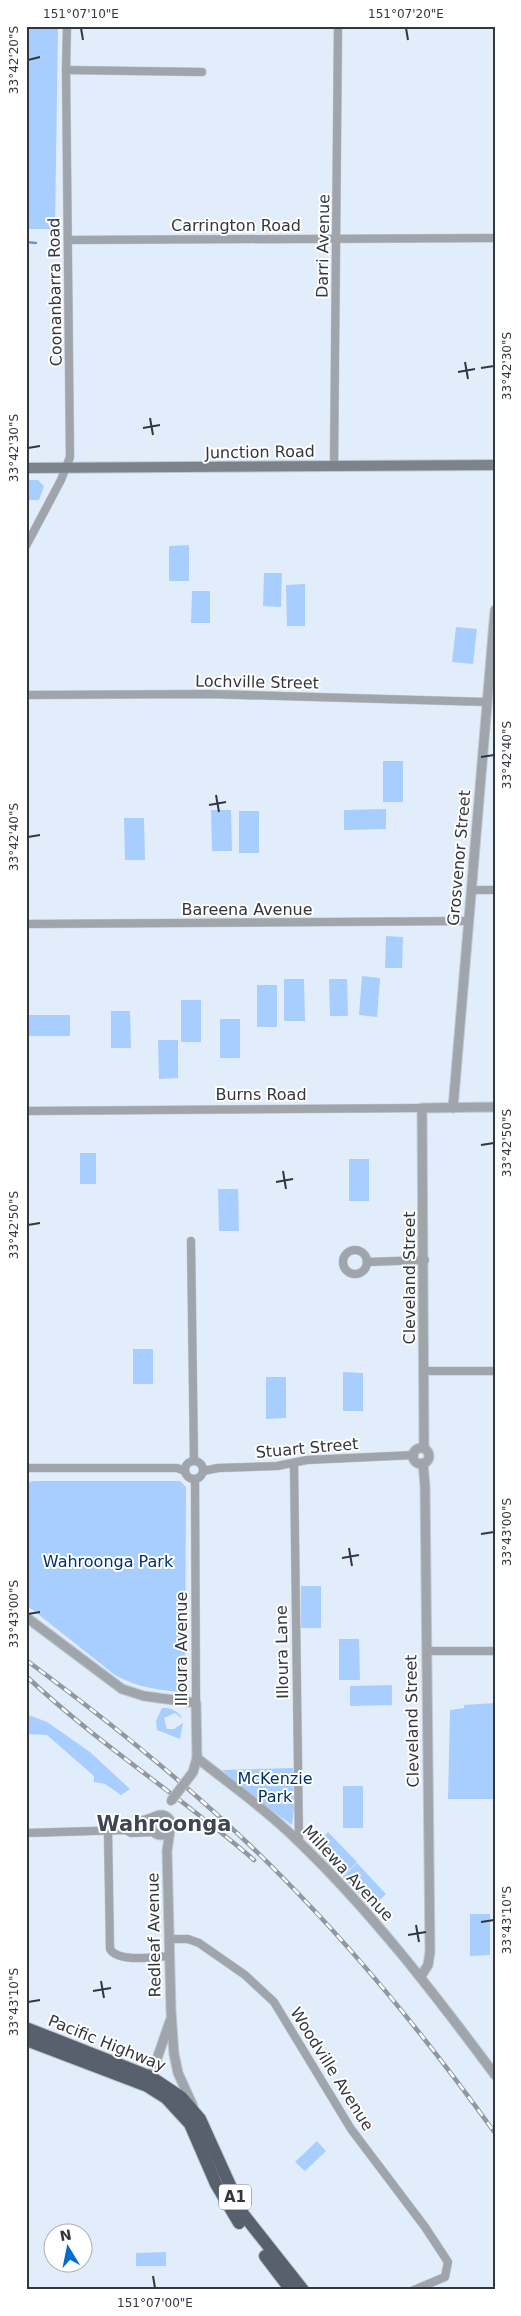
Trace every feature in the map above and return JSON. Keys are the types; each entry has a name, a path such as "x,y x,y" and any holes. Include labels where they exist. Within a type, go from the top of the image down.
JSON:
{"highway":[{"name":"Pacific Highway","path":"26,2028 181,2096 200,2119 243,2214 303,2290"},
{"name":"Pacific Highway","path":"26,2040 149,2081 190,2124 216,2184 236,2219 291,2290"}],"main road":[{"name":"Junction Road","path":"26,468 495,465"}],"street":[{"name":"Coonanbarra Road","path":"26,546 66,467 70,450 67,26"},
{"name":"Darri Avenue","path":"334,466 338,26"},
{"path":"66,70 202,72"},
{"name":"Carrington Road","path":"68,240 495,238"},
{"name":"Grosvenor Street","path":"453,1108 487,702 493,666 495,610"},
{"name":"Lochville Street","path":"26,695 208,694 487,702"},
{"path":"471,890 495,890"},
{"name":"Bareena Avenue","path":"26,924 469,921"},
{"name":"Cleveland Street","path":"422,1108 425,1260 424,1448"},
{"name":"Burns Road","path":"26,1111 495,1108"},
{"path":"192,1241 194,1461"},
{"path":"367,1262 425,1260"},
{"path":"424,1371 495,1371"},
{"path":"418,1448 424,1448 429,1456 423,1463 417,1462 414,1456 418,1448"},
{"name":"Stuart Street","path":"203,1471 218,1468 277,1466 307,1460 414,1456"},
{"path":"26,1468 176,1468 185,1471 187,1476 195,1479 200,1477 203,1471 200,1463 194,1461 188,1463 185,1471"},
{"name":"Illoura Lane","path":"294,1463 299,1841"},
{"name":"Cleveland Street","path":"421,1976 428,1965 430,1952 425,1486 423,1463"},
{"name":"Illoura Avenue","path":"195,1479 197,1758"},
{"path":"26,1616 122,1689 144,1696 196,1703"},
{"path":"427,1651 495,1651"},
{"path":"155,1833 151,1823 159,1816 194,1772 197,1758"},
{"name":"Millewa Avenue","path":"197,1758 299,1841 421,1976 495,2075"},
{"path":"26,1833 126,1830 143,1820 159,1816 171,1822 170,1830 164,1835 131,1833 126,1830"},
{"name":"Redleaf Avenue","path":"170,1830 167,1852 171,2018 177,2068 200,2119"},
{"path":"108,1831 110,1949 114,1955 122,1957 170,1956"},
{"name":"Redleaf Avenue","path":"155,1833 167,1852"},
{"name":"Woodville Avenue","path":"169,1939 188,1939 199,1943 245,1975 274,2002 345,2120 425,2227 448,2262 448,2270 445,2277 414,2290"},
{"name":"Redleaf Avenue","path":"149,2081 171,2018"}],"green space":[{"path":"26,26 41,26 41,29 58,26 55,229 26,229"},
{"path":"26,480 38,480 44,486 39,500 26,500"},
{"path":"189,545 189,581 169,581 169,546"},
{"path":"264,573 282,573 281,607 263,606"},
{"path":"305,584 305,626 287,626 286,585"},
{"path":"192,591 210,591 210,623 191,623"},
{"path":"456,627 477,629 473,664 452,662"},
{"path":"383,761 403,761 403,802 383,802"},
{"path":"386,809 386,829 344,830 344,810"},
{"path":"211,810 231,810 232,851 212,851"},
{"path":"239,811 259,811 259,853 239,853"},
{"path":"124,818 144,818 145,860 125,860"},
{"path":"386,936 403,937 402,968 385,968"},
{"path":"362,976 380,978 377,1017 359,1015"},
{"path":"284,979 304,979 305,1021 284,1021"},
{"path":"329,979 347,979 348,1016 330,1016"},
{"path":"257,985 277,985 277,1027 257,1027"},
{"path":"181,1000 201,1000 201,1042 181,1042"},
{"path":"111,1011 130,1011 131,1048 111,1048"},
{"path":"29,1015 70,1015 70,1036 29,1036"},
{"path":"220,1019 240,1019 240,1058 220,1058"},
{"path":"158,1040 178,1040 178,1078 159,1079"},
{"path":"80,1153 96,1153 96,1184 80,1184"},
{"path":"349,1159 369,1159 369,1201 349,1201"},
{"path":"218,1189 238,1189 239,1231 219,1231"},
{"path":"133,1349 153,1349 153,1384 133,1384"},
{"path":"343,1372 363,1373 363,1411 343,1411"},
{"path":"266,1377 286,1377 286,1418 266,1419"},
{"name":"Wahroonga Park","path":"180,1481 186,1487 185,1688 182,1692 147,1687 115,1675 29,1607 27,1485 29,1482"},
{"path":"301,1586 321,1586 321,1628 301,1628"},
{"path":"339,1639 359,1639 360,1680 339,1680"},
{"path":"392,1685 392,1705 350,1706 350,1686"},
{"path":"495,1703 495,1799 448,1799 450,1710 464,1708 464,1705"},
{"path":"162,1708 174,1710 181,1716 182,1719 175,1713 164,1718 167,1729 174,1729 183,1723 180,1739 157,1730 156,1721"},
{"path":"26,1714 47,1722 90,1752 130,1789 121,1795 105,1784 94,1782 94,1776 47,1735 26,1734"},
{"name":"McKenzie Park","path":"293,1768 294,1809 292,1825 257,1800 222,1770"},
{"path":"343,1786 363,1786 363,1828 343,1828"},
{"path":"328,1832 357,1862 343,1876 314,1846"},
{"path":"357,1863 386,1894 372,1907 343,1877"},
{"path":"470,1914 490,1914 490,1955 470,1956"},
{"path":"317,2141 326,2151 305,2171 295,2162"},
{"path":"166,2252 166,2266 136,2266 136,2253"}],"waterway":[{"path":"26,242 36,243"}],"railway":[{"path":"26,1660 94,1711 192,1792 285,1880 395,2002 495,2133"},
{"path":"26,1676 81,1724 226,1836 254,1860"}],"district":[{"name":"Wahroonga","path":"164,1824"}]}
